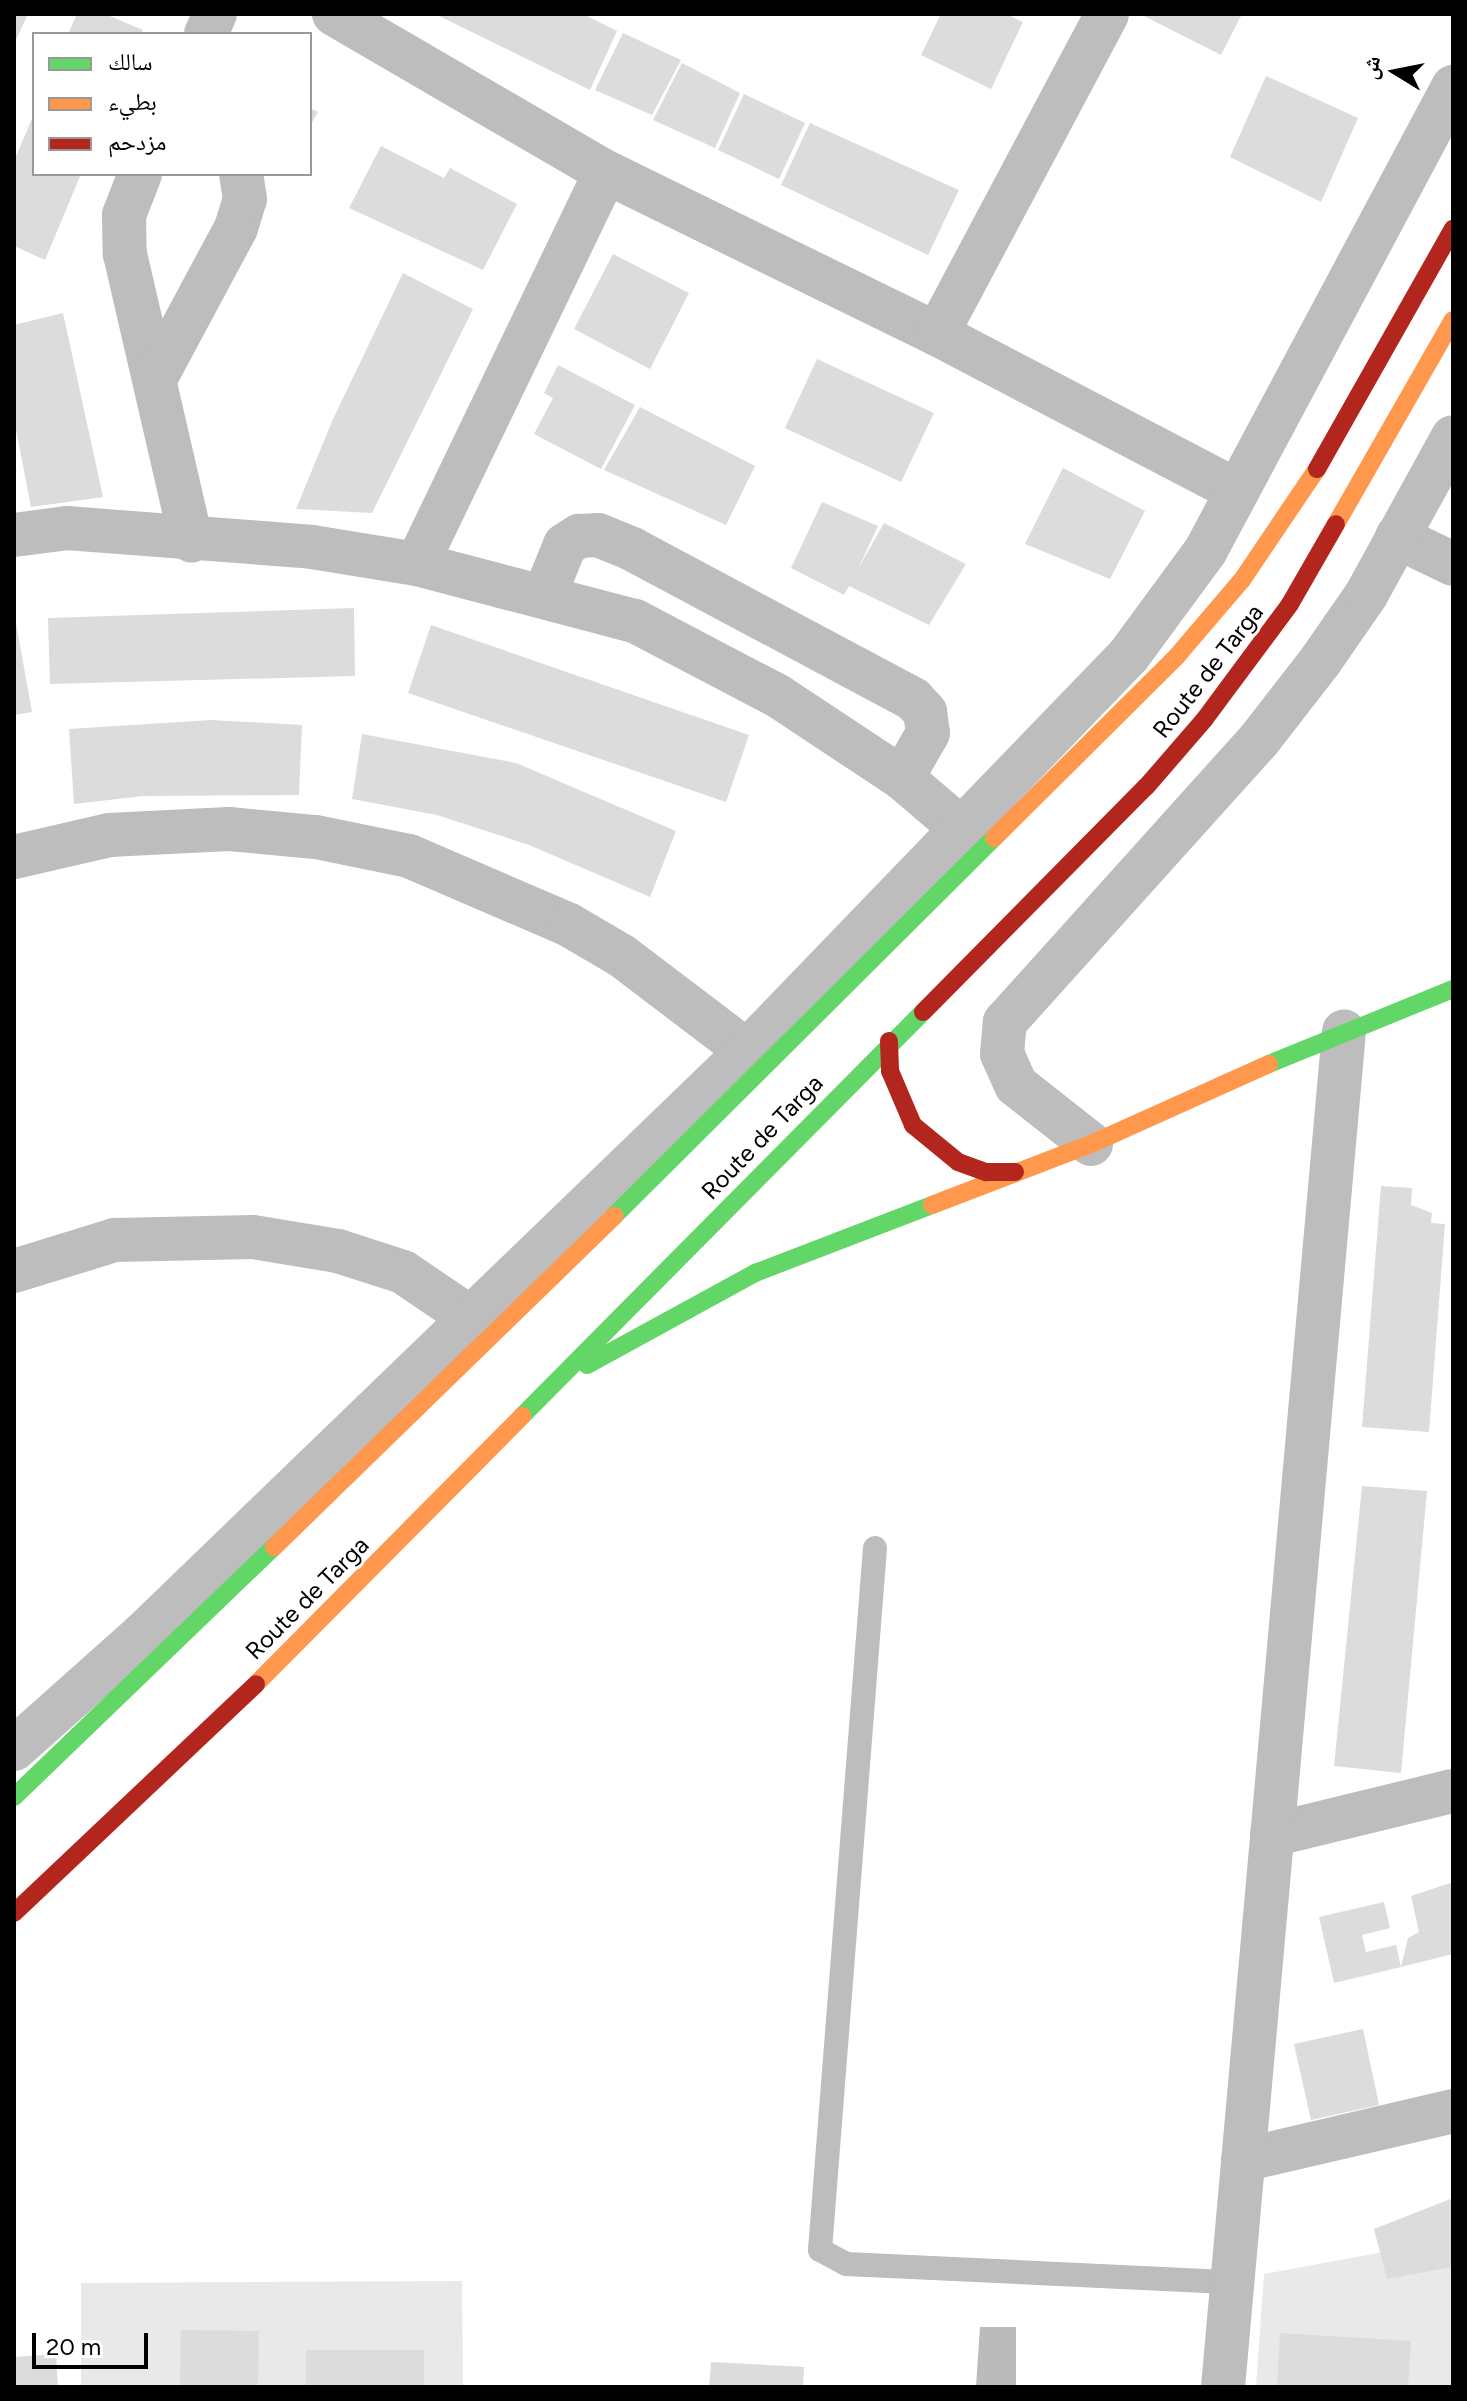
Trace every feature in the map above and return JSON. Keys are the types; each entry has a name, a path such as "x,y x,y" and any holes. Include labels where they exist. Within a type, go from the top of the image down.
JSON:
{"main road":[{"name":"Route de Targa","path":"14,1797 540,1292 1177,656 1242,580 1304,493 1453,229"},
{"name":"Route de Targa","path":"14,1913 238,1702 889,1041 1135,798 1204,720 1297,592 1453,320"},
{"path":"550,1385 755,1273 1091,1144 1344,1031 1453,989"},
{"path":"889,1041 899,1099 934,1146 986,1172 1022,1172"}],"street":[{"path":"334,14 606,172 937,334 1237,491"},
{"path":"937,334 1107,14"},
{"path":"14,1749 144,1633 468,1316 747,1051 964,831 1129,655 1206,550 1453,87"},
{"path":"417,564 606,172"},
{"path":"139,176 124,215 125,254 191,540"},
{"path":"155,379 236,228 245,199 241,176"},
{"path":"1091,1144 1016,1085 1002,1054 1005,1022 1259,740 1330,647 1453,437"},
{"path":"14,535 67,528 312,547 417,564 545,594 635,621 778,696 902,778 964,831"},
{"path":"545,594 565,545 579,536 598,535 632,549 913,699 925,712 928,733 902,778"},
{"path":"1397,537 1453,564"},
{"path":"14,857 109,835 229,829 316,837 409,856 569,925 622,956 747,1051"},
{"path":"1223,2387 1344,1031"},
{"path":"14,1271 115,1240 253,1237 338,1251 403,1272 468,1316"},
{"path":"1272,1835 1453,1791"},
{"path":"1243,2160 1453,2111"}],"lane":[{"path":"875,1548 820,2250 846,2264 1232,2282"}],"shaded area":[{"path":"1453,2239 1453,2387 1256,2387 1264,2274"},
{"path":"462,2281 463,2387 81,2387 81,2283"},
{"path":"980,2327 1016,2327 1016,2387 976,2387"}],"building":[{"path":"14,14 28,14 14,44"},
{"path":"77,14 105,14 143,30 142,32 69,32"},
{"path":"435,14 583,14 617,31 590,90"},
{"path":"941,14 1006,14 1023,22 991,89 921,55"},
{"path":"1140,14 1242,14 1221,55"},
{"path":"623,33 681,60 652,115 595,90"},
{"path":"682,63 740,93 715,148 653,120"},
{"path":"1266,76 1358,118 1321,202 1230,157"},
{"path":"744,94 805,123 779,179 718,150"},
{"path":"312,109 318,112 312,122"},
{"path":"32,119 32,176 80,176 45,260 14,246 14,161"},
{"path":"810,123 959,190 928,255 781,185"},
{"path":"381,146 444,178 450,168 517,204 483,270 349,208"},
{"path":"613,254 689,293 650,369 574,329"},
{"path":"403,273 473,309 372,513 296,509 333,419"},
{"path":"63,313 103,497 31,507 14,419 14,325"},
{"path":"817,359 934,413 901,482 785,428"},
{"path":"558,365 635,405 601,469 534,434 553,398 544,393"},
{"path":"640,407 755,466 726,525 604,470"},
{"path":"1063,468 1145,511 1110,579 1025,544"},
{"path":"822,502 878,526 858,569 884,523 966,564 929,625 849,586 844,595 791,568"},
{"path":"354,608 355,676 50,684 48,618"},
{"path":"14,624 32,712 14,715"},
{"path":"431,625 749,735 726,802 408,693"},
{"path":"211,720 302,725 299,795 143,796 74,804 69,729"},
{"path":"362,734 516,763 676,831 650,897 529,845 437,815 352,799"},
{"path":"1381,1186 1412,1188 1411,1205 1432,1213 1431,1223 1445,1224 1429,1432 1362,1427"},
{"path":"1362,1486 1427,1491 1401,1773 1334,1766"},
{"path":"1453,1882 1453,1954 1401,1967 1408,1938 1419,1932 1411,1896"},
{"path":"1384,1902 1390,1928 1362,1935 1366,1952 1396,1945 1401,1967 1334,1983 1319,1917"},
{"path":"1363,2029 1379,2105 1311,2120 1294,2044"},
{"path":"1453,2198 1453,2267 1387,2279 1374,2229"},
{"path":"181,2330 259,2331 258,2387 180,2387"},
{"path":"1280,2333 1411,2341 1408,2387 1277,2387"},
{"path":"306,2350 424,2350 424,2387 306,2387"},
{"path":"56,2354 58,2387 14,2387 14,2357"},
{"path":"711,2362 804,2367 803,2387 709,2387"}],"traffic: fast":[{"path":"614,1216 994,838"},
{"path":"1269,1064 1453,989"},
{"path":"522,1416 923,1012"},
{"path":"587,1365 755,1273 932,1205"},
{"path":"14,1797 274,1547"}],"traffic: slow":[{"path":"1336,524 1453,320"},
{"path":"994,838 1177,656 1242,580 1317,469"},
{"path":"932,1205 1091,1144 1269,1064"},
{"path":"274,1547 614,1216"},
{"path":"256,1684 522,1416"}],"traffic: jam":[{"path":"1317,469 1453,229"},
{"path":"923,1012 1146,787 1204,720 1290,604 1336,524"},
{"path":"889,1041 890,1071 913,1125 958,1162 986,1172 1015,1172"},
{"path":"14,1913 256,1684"}]}
